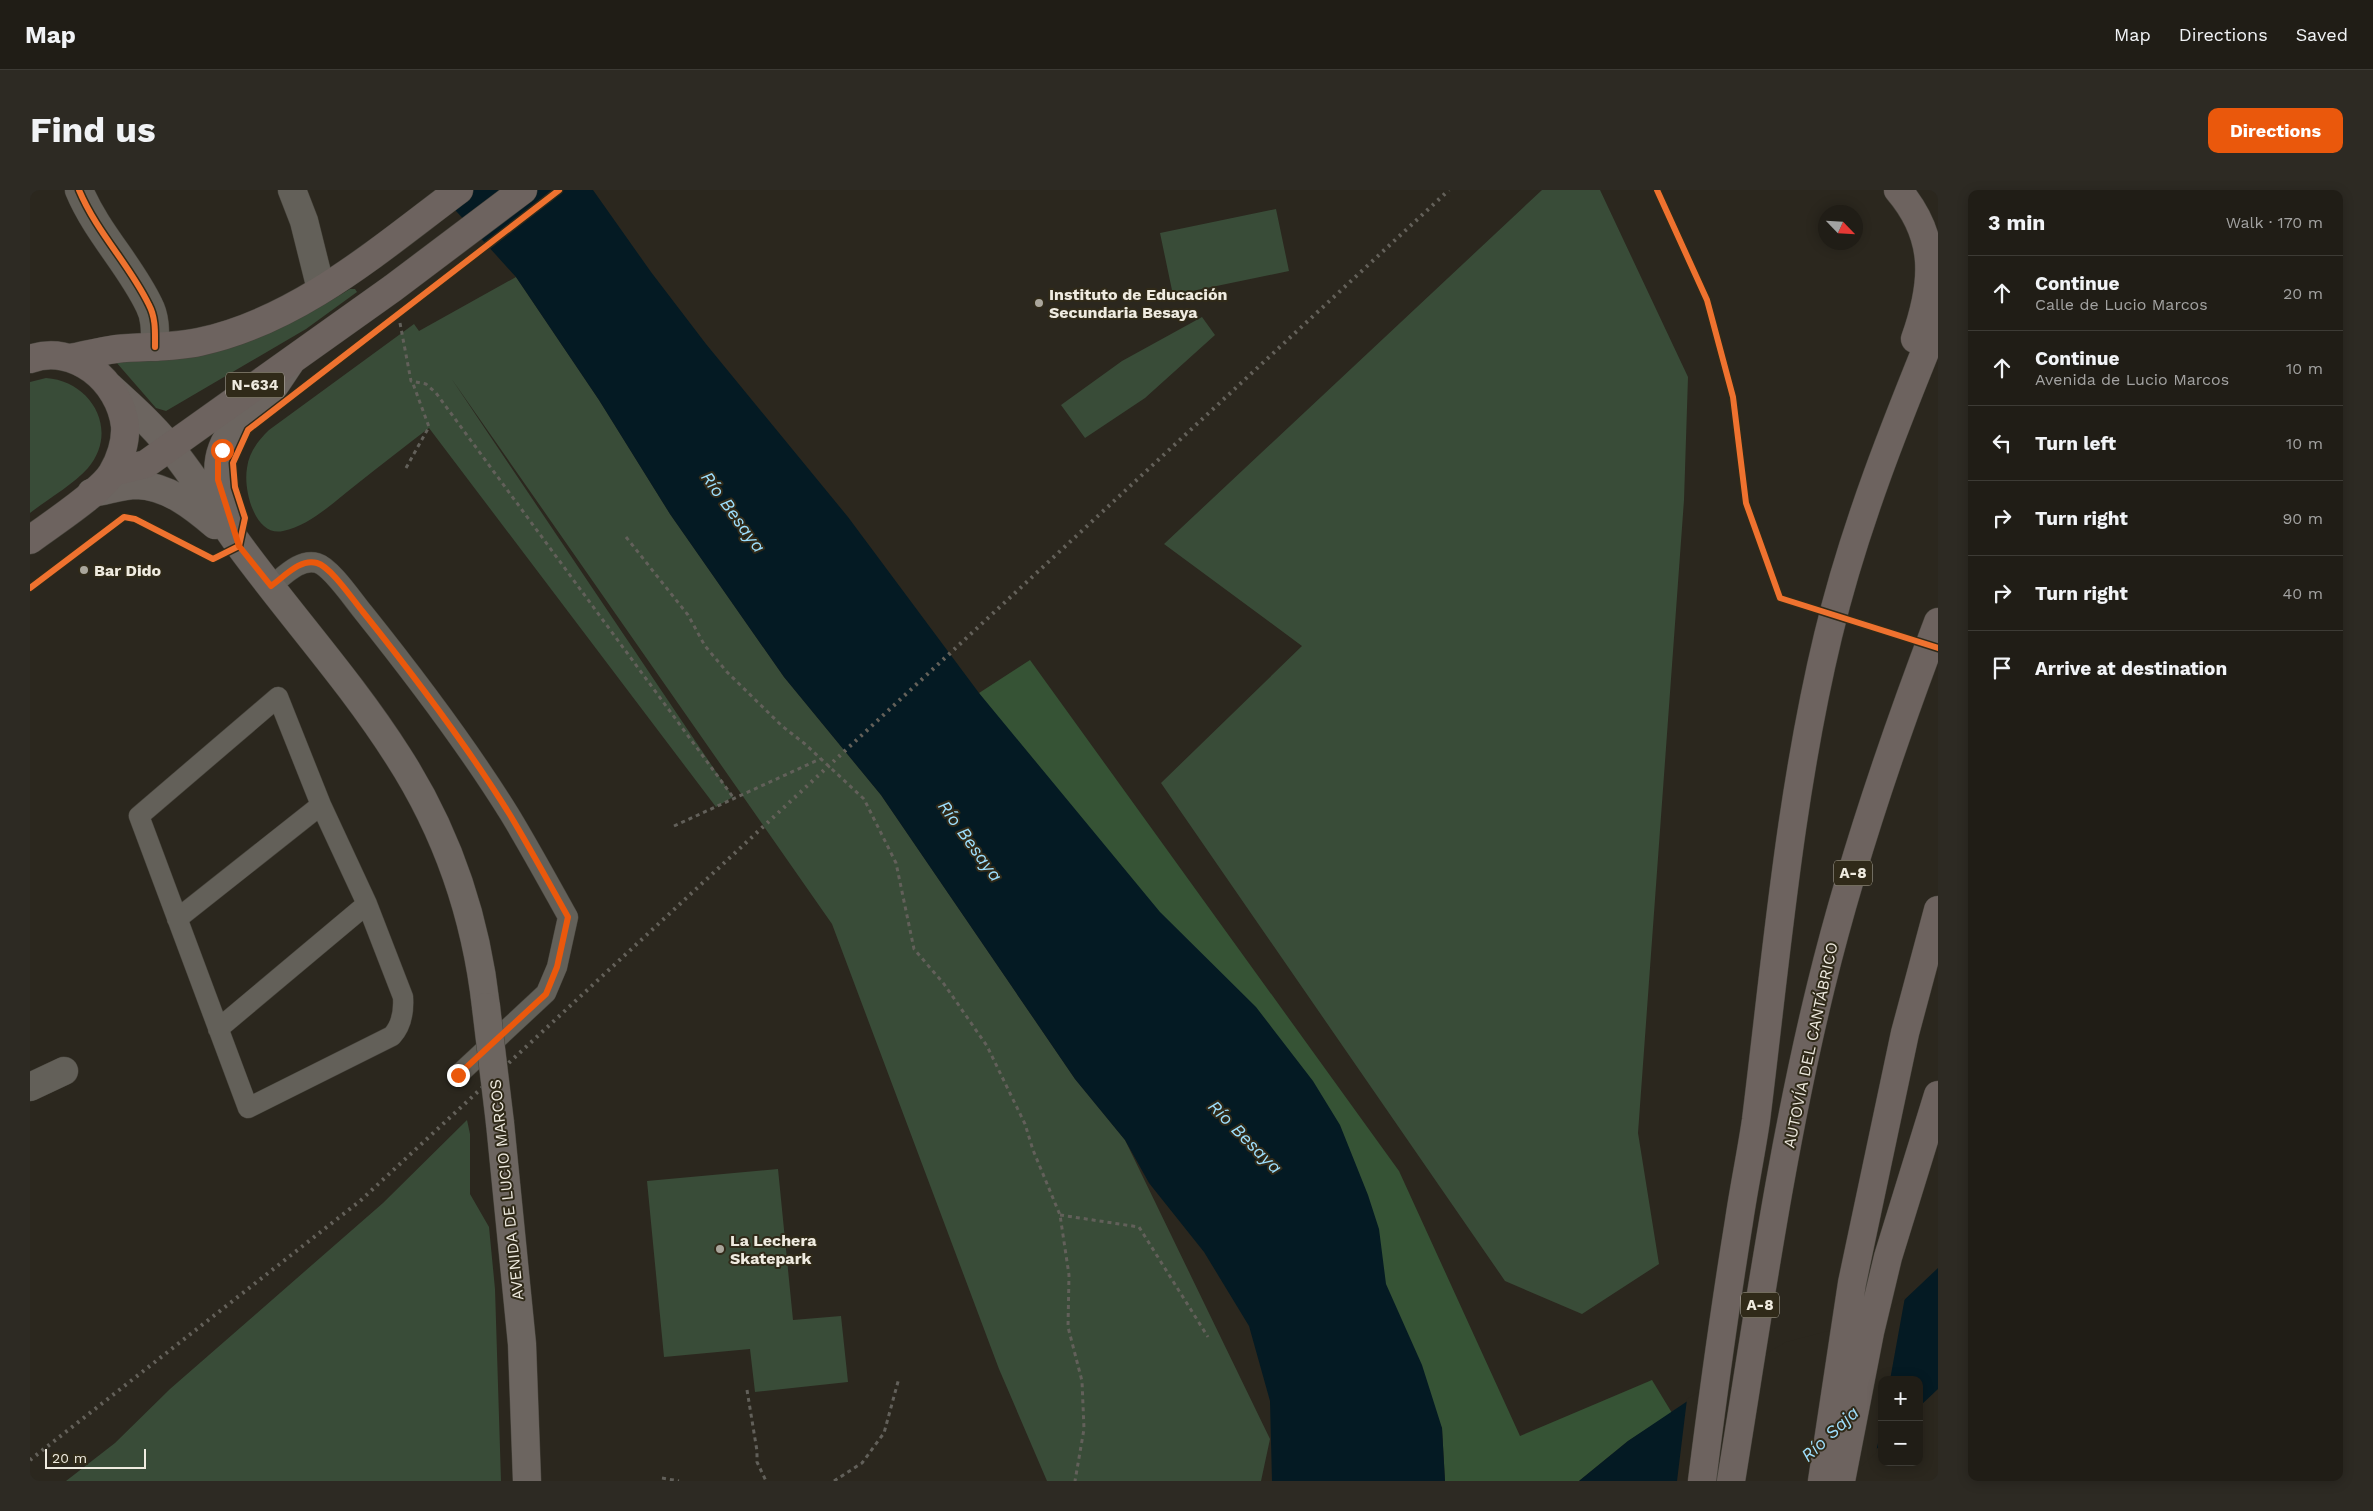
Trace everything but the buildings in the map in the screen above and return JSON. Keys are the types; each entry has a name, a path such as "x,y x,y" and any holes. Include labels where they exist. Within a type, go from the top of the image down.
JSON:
{"highway":[{"path":"71,358 116,349 198,342 232,332 276,314 321,289 370,256 459,190"},
{"name":"N-634","path":"113,472 146,464 295,355 393,288 523,190"},
{"path":"1702,1481 1755,1124 1779,924 1798,800 1827,637 1847,543 1866,474 1928,302 1932,282 1931,249 1925,230 1917,212 1898,190"},
{"path":"1827,637 1863,517 1904,404 1938,320"},
{"path":"30,359 45,354 71,358 90,368 110,387 122,414 125,426 122,450 107,481 30,540"},
{"name":"AUTOVÍA DEL CANTÁBRICO","path":"1731,1481 1790,1130 1821,986 1841,911 1894,742 1938,622"},
{"path":"1822,1481 1852,1283 1905,1033 1938,910"},
{"path":"1841,1481 1870,1332 1888,1257 1938,1095"}],"main road":[{"path":"239,546 218,480 218,461 227,438 234,428 263,402 295,355"},
{"name":"AVENIDA DE LUCIO MARCOS","path":"110,387 149,423 170,447 239,546 312,637 398,756 447,849 477,944 486,1007 500,1123 522,1344 527,1481"},
{"path":"91,493 137,485 171,494 194,507 239,546"}],"street":[{"path":"79,190 92,218 149,305 155,324 155,347"},
{"path":"292,190 304,221 321,289"},
{"path":"30,1087 64,1071"}],"lane":[{"path":"271,586 298,566 310,562 322,565 346,591 444,716 510,814 568,917 557,967 546,994 458,1075"},
{"path":"278,697 321,805 367,904 403,997 403,1014 398,1030 392,1036 248,1108 139,816 278,697"},
{"path":"177,919 321,805"},
{"path":"218,1028 367,904"}],"path":[{"path":"406,319 399,324 411,381 429,427 406,468"},
{"path":"411,381 426,384 436,393 733,797"},
{"path":"626,537 688,615 705,646 727,672 782,726 864,799 896,863 914,949 944,984 987,1046 1025,1124 1033,1150 1060,1214 1069,1275 1068,1327 1082,1381 1084,1429 1075,1481"},
{"path":"674,826 733,797 820,759"},
{"path":"1060,1214 1139,1227 1208,1337"},
{"path":"834,1481 862,1463 884,1433 900,1378"},
{"path":"747,1390 758,1452 757,1462 766,1481"},
{"path":"662,1478 679,1481"}],"green space":[{"path":"1542,190 1600,190 1688,377 1684,500 1638,1133 1659,1264 1582,1314 1505,1281 1161,783 1302,646 1164,544"},
{"path":"1276,209 1289,271 1173,295 1160,233"},
{"path":"516,277 599,400 670,514 784,677 881,795 1075,1079 1125,1140 1270,1439 1261,1481 1047,1481 999,1369 832,924 451,378 733,797 716,807 429,428 331,505 303,524 283,531 273,531 265,527 258,520 249,499 246,477 247,468 255,447 269,430 414,324 419,331"},
{"path":"350,289 355,289 357,292 306,329 166,411 156,408 116,362 179,358 220,350 278,328"},
{"path":"1202,317 1215,335 1145,398 1085,438 1061,405 1122,361"},
{"path":"46,378 62,381 76,388 88,398 96,410 101,424 101,438 97,453 88,468 68,486 30,513 30,382"},
{"path":"1030,660 1399,1171 1520,1436 1652,1380 1672,1413 1628,1441 1579,1481 1445,1481 1442,1428 979,693"},
{"path":"467,1120 470,1134 470,1194 489,1227 495,1289 501,1481 66,1481 115,1443 170,1389 383,1203"},
{"name":"La Lechera Skatepark","path":"778,1169 793,1320 841,1316 848,1382 755,1392 750,1349 664,1357 647,1181"}],"water":[{"name":"Río Besaya","path":"437,190 593,190 651,272 706,344 848,517 979,693 1160,912 1256,1007 1313,1081 1340,1125 1368,1195 1379,1229 1386,1284 1422,1365 1442,1428 1445,1481 1272,1481 1270,1401 1249,1326 1204,1252 1149,1183 1125,1140 1075,1079 881,795 784,677 670,514 599,400 516,277"},
{"name":"Río Saja","path":"1938,1268 1938,1389 1923,1403 1923,1376 1878,1376 1878,1448 1841,1481 1579,1481 1628,1441 1698,1394 1883,1320"}],"pier":[{"path":"1905,1297 1891,1376 1878,1376 1878,1443 1876,1453 1844,1481 1677,1481 1687,1399 1786,1342 1881,1317"}],"railway":[{"path":"30,1460 360,1201 1449,190"}],"cycle path":[{"path":"79,190 86,206 133,276 149,305 154,320 155,347"},
{"path":"30,588 124,517 135,519 213,559 239,546 245,518 235,487 233,463 248,430 559,190"},
{"path":"1657,190 1707,300 1733,397 1746,503 1780,598 1938,648"}],"place":[{"name":"Instituto de Educación Secundaria Besaya","path":"1039,303"},
{"name":"Bar Dido","path":"84,570"},
{"name":"La Lechera Skatepark","path":"720,1249"}],"route":[{"path":"222,450 218,461 218,480 239,546 271,586 302,563 310,562 322,565 346,591 444,716 510,814 568,917 560,957 553,981 546,994 458,1075"}]}
